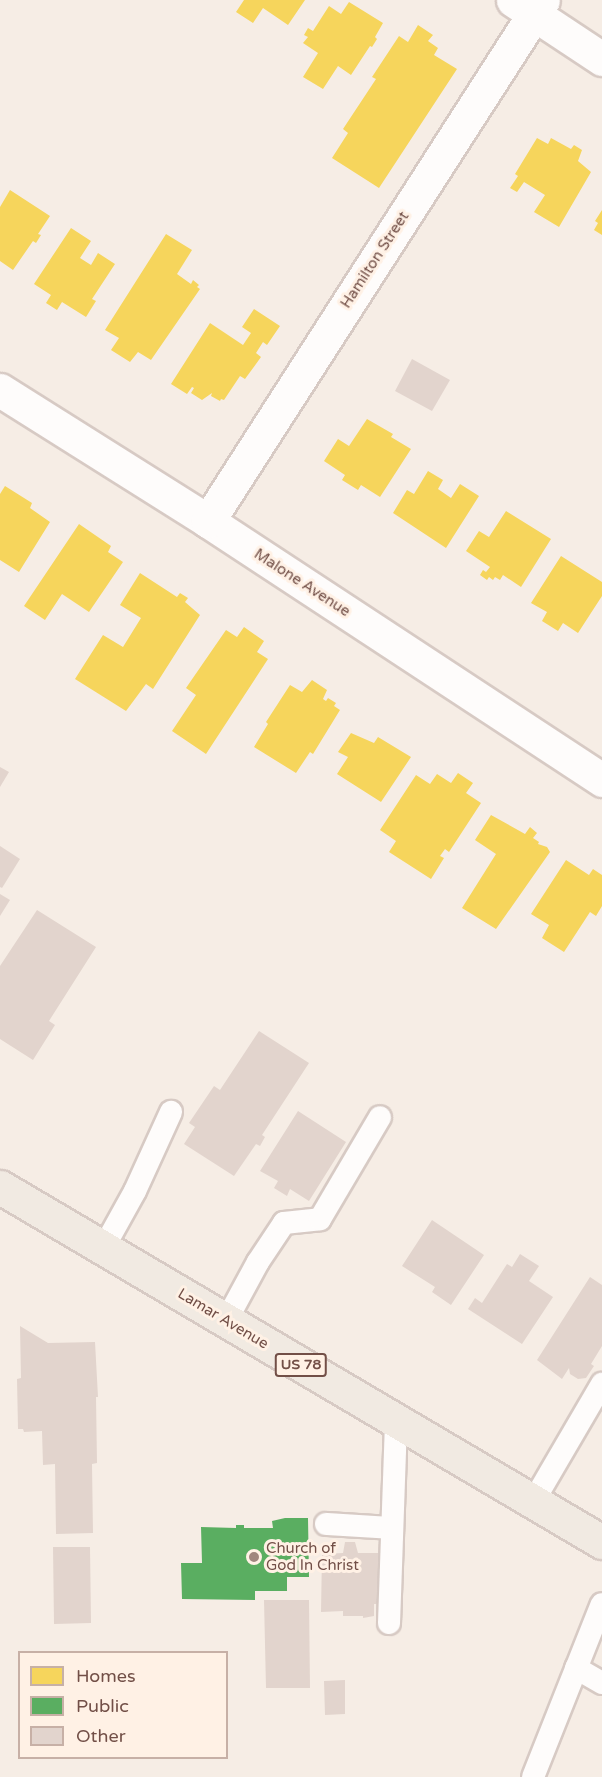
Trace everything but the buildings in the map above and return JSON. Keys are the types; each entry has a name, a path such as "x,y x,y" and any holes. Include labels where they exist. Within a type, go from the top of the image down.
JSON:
{"main road":[{"name":"Lamar Avenue","path":"0,1187 602,1542"}],"street":[{"path":"530,5 602,58"},
{"name":"Hamilton Street","path":"208,520 530,5"},
{"name":"Malone Avenue","path":"0,390 208,520 602,780"}],"lane":[{"path":"104,1247 135,1191 171,1112"},
{"path":"226,1321 258,1262 284,1222 320,1219 380,1117"},
{"path":"533,1502 602,1384"},
{"path":"389,1623 396,1422"},
{"path":"326,1524 391,1527"},
{"path":"533,1777 602,1604"},
{"path":"576,1668 602,1683"}],"place":[{"name":"Church of God In Christ","path":"254,1557"}]}
